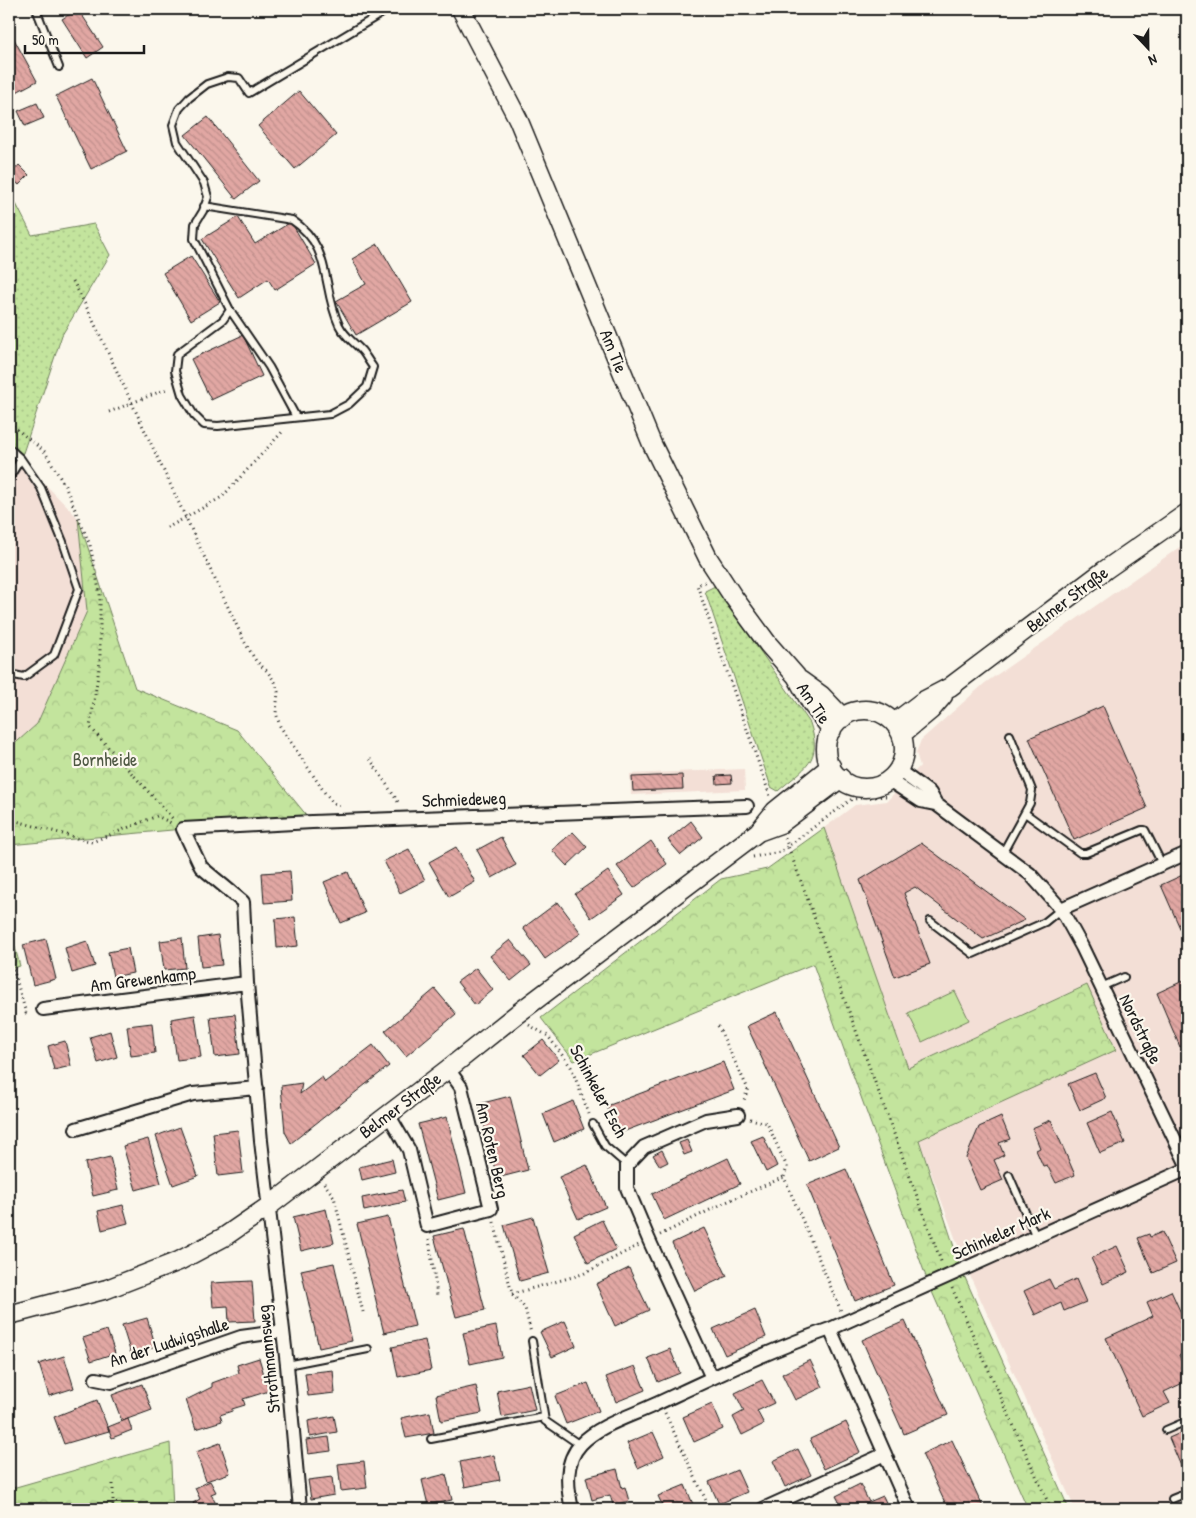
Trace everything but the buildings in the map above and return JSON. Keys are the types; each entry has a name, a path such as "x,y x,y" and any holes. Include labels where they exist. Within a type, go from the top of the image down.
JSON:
{"street":[{"name":"Am Tie","path":"461,9 518,119 652,444 708,558 768,644 796,676 811,703 838,724"},
{"name":"Belmer Straße","path":"898,729 931,710 950,687 1105,570 1187,513"},
{"path":"863,710 875,711 887,716 898,729 904,747 904,757 894,775 878,786 865,788 846,783 836,772 827,756 827,742 838,724 850,713 863,710"},
{"name":"Belmer Straße","path":"758,832 780,824 836,772"},
{"name":"Belmer Straße","path":"9,1315 107,1289 179,1261 224,1236 270,1206 517,1014 758,832 775,811 836,772"},
{"name":"Nordstraße","path":"894,775 910,793 922,801 936,804"},
{"name":"Nordstraße","path":"894,775 930,793 936,804 1030,874 1061,909 1184,1150 1187,1165"},
{"name":"Schmiedeweg","path":"183,829 747,806"},
{"path":"183,829 201,867 243,902 247,983 261,1141 270,1206"},
{"path":"1061,909 1187,854"},
{"name":"Am Grewenkamp","path":"43,1009 247,983"},
{"name":"Am Roten Berg","path":"426,1226 491,1209 461,1087 448,1069"},
{"path":"76,1129 193,1094 257,1088"},
{"path":"388,1114 409,1150 426,1226"},
{"name":"Schinkeler Esch","path":"627,1165 644,1147 706,1120 738,1115"},
{"path":"627,1165 627,1188 712,1378"},
{"name":"Schinkeler Mark","path":"572,1509 569,1495 568,1466 580,1445 601,1429 712,1378 846,1323 1187,1169"},
{"name":"Strothmannsweg","path":"270,1206 300,1509"},
{"path":"830,1329 909,1509"},
{"name":"An der Ludwigshalle","path":"96,1380 111,1382 241,1337 283,1331"},
{"path":"763,1509 885,1454"}],"lane":[{"path":"36,9 60,67"},
{"path":"296,417 269,367 230,310 194,239 195,224 208,197 204,183 177,142 173,125 179,109 189,98 207,84 228,77 239,78 250,93 389,9"},
{"path":"204,206 292,220 303,227 315,243 324,262 330,297 339,325 347,338 362,351 372,367 367,388 350,404 330,414 218,426 204,425 194,415 182,395 175,371 177,354 222,320 230,310"},
{"path":"9,448 21,459 42,488 64,542 79,589 54,655 24,677 9,674"},
{"path":"9,478 21,459"},
{"path":"1002,854 1030,803 1032,790 1010,735"},
{"path":"1025,813 1080,853 1091,852 1145,830 1162,864"},
{"path":"930,921 973,954 1045,922 1061,909"},
{"path":"1101,986 1124,977"},
{"name":"Schinkeler Esch","path":"593,1124 605,1146 627,1165"},
{"path":"1009,1175 1036,1237"},
{"path":"532,1341 545,1421 580,1445"},
{"path":"287,1365 368,1349"},
{"path":"431,1439 544,1417"},
{"path":"1166,1430 1187,1421"},
{"path":"1172,1500 1187,1493"}],"path":[{"path":"73,281 244,641 256,661 268,671 275,682 278,692 276,713 280,726 325,793 333,802 344,808"},
{"path":"109,412 179,384"},
{"path":"167,528 222,497 296,417"},
{"path":"9,423 45,452 65,486 90,545 100,595 100,662 90,727 183,829"},
{"path":"719,575 697,585 772,802"},
{"path":"370,760 408,819"},
{"path":"724,858 738,862 780,852 852,799 886,796 904,803 910,793"},
{"path":"390,806 399,805"},
{"path":"9,819 92,842 157,816 183,829"},
{"path":"780,824 947,1277 1051,1509"},
{"path":"9,955 26,1013 43,1009"},
{"name":"Schinkeler Esch","path":"517,1014 530,1026 548,1036 571,1067 593,1124"},
{"path":"718,1026 748,1089 738,1115 767,1123 786,1167 784,1177 846,1323"},
{"path":"315,1170 334,1197 364,1312"},
{"path":"512,1294 584,1274 724,1203 784,1177"},
{"path":"491,1209 512,1294 525,1308 532,1341"},
{"path":"426,1226 437,1295"},
{"path":"660,1402 710,1509"},
{"path":"113,1484 113,1509"}],"shaded area":[{"path":"9,447 78,518 87,611 37,724 9,749"},
{"path":"1187,542 1187,1509 1075,1509 966,1267 919,1140 1115,1049 1086,985 908,1068 824,828 855,805 887,801 920,766 916,753 921,740 985,683"},
{"path":"744,769 745,790 631,795 630,774"}],"green space":[{"path":"9,190 32,235 94,224 110,255 62,335 21,459 9,447"},
{"name":"Bornheide","path":"78,518 135,688 237,730 312,822 183,829 9,845 9,749 37,724 87,611"},
{"path":"715,586 810,723 813,736 813,755 809,763 778,791 771,787 705,591"},
{"path":"824,828 908,1068 1087,985 1116,1050 919,1140 962,1271 1069,1509 1028,1509 929,1285 813,964 574,1061 541,1018 721,879 767,869"},
{"path":"9,925 20,966 9,969"},
{"path":"955,991 969,1020 922,1042 908,1013"},
{"path":"170,1443 173,1509 9,1509 9,1489"}]}
